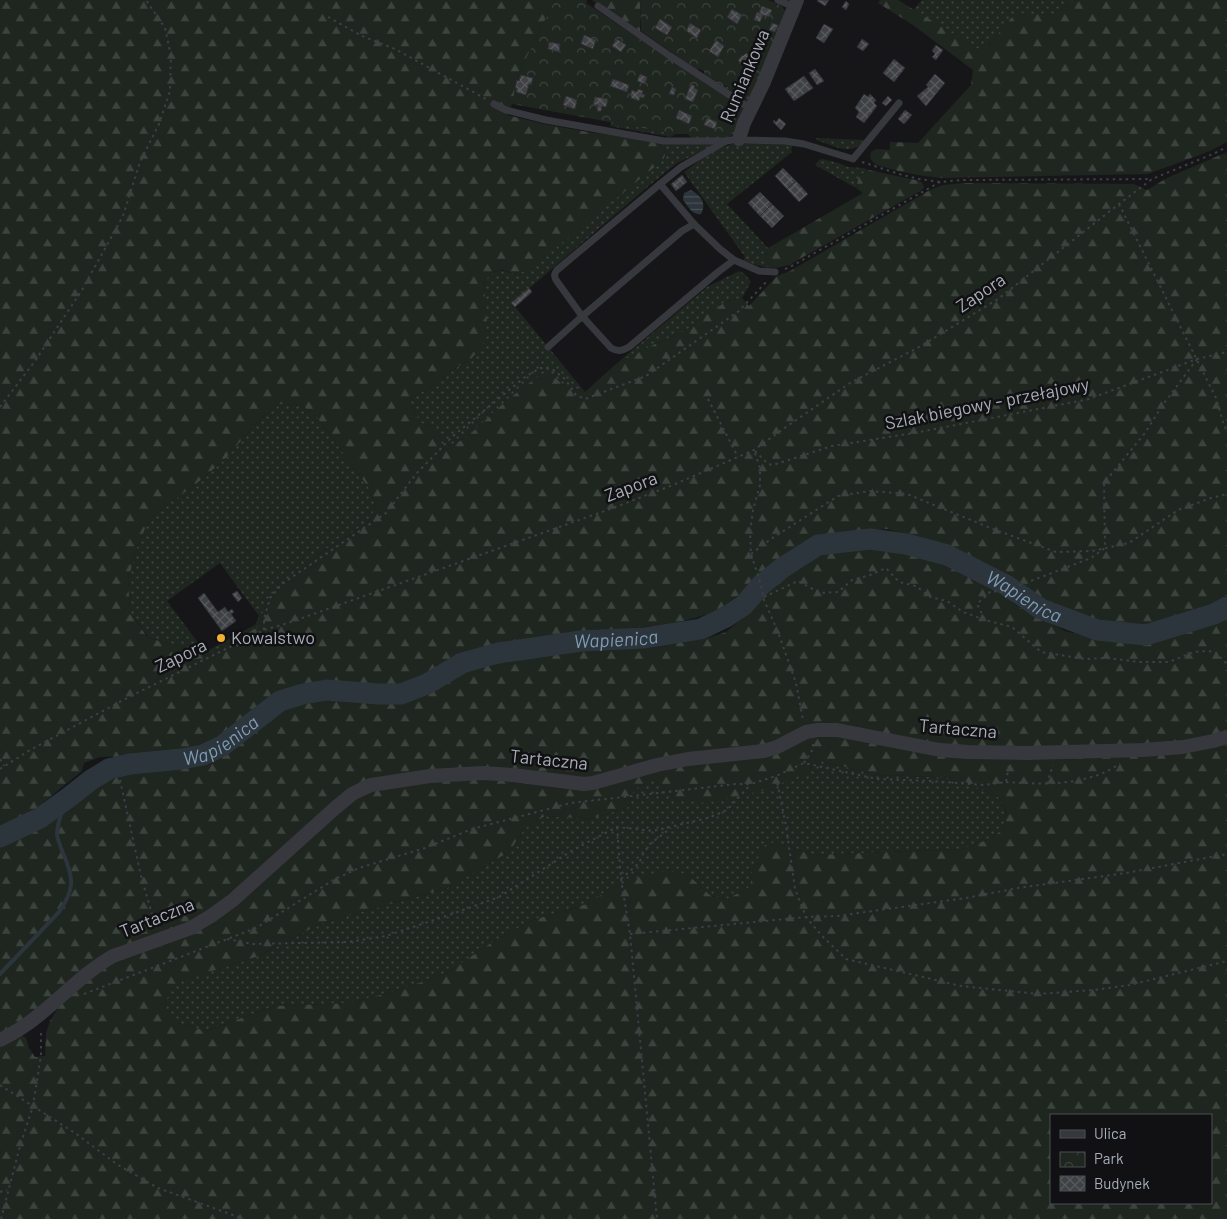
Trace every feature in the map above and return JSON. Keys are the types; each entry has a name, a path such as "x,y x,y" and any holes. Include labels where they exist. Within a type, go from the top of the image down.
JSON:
{"street":[{"name":"Rumiankowa","path":"733,140 744,124 764,84 796,3"},
{"name":"Tartaczna","path":"0,1040 16,1032 40,1014 102,962 113,956 191,928 226,906 352,794 372,786 430,776 483,773 584,784 594,783 680,760 770,749 806,732 818,730 837,730 940,750 968,752 1143,750 1173,748 1227,737"}],"lane":[{"path":"778,0 796,3"},
{"path":"598,6 751,109"},
{"path":"494,104 506,110 546,120 664,141 784,141 804,144 853,159 899,102"},
{"path":"733,140 681,167 557,270 554,277 582,316 611,348 617,351 629,347 734,260"},
{"path":"660,184 694,224 734,260 759,271 775,272"},
{"path":"548,347 682,231 694,224"}],"path":[{"path":"0,407 35,361 86,281 123,216 140,162 159,124 170,91 171,56 165,28 146,0"},
{"path":"328,17 362,36 395,49 494,104"},
{"name":"Zapora","path":"0,769 30,750 129,696 264,630 613,508 673,485 754,450 850,383 922,346 998,300 1152,179 1227,147"},
{"path":"853,159 899,174 940,182 962,180 1152,179"},
{"path":"264,630 264,619 270,598 282,584 386,513 416,474 452,436 525,377 540,368 552,369 565,379 576,395 585,399 646,376 739,311 775,272 790,267 940,182"},
{"path":"1118,204 1216,398 1227,432"},
{"name":"Szlak biegowy - przełajowy","path":"754,450 768,464 773,465 832,446 920,432 1089,399 1197,359 1227,352"},
{"path":"1104,548 1104,482 1145,433 1162,406 1197,359"},
{"path":"708,399 738,457"},
{"path":"78,996 256,928 335,880 359,868 425,848 472,829 571,803 736,784 752,784 776,776 804,763 813,749 813,741 806,732 796,683 764,597 751,554 750,533 753,510 760,485 760,468 754,450"},
{"path":"751,554 838,496 870,491 907,494 1056,552 1092,551 1129,543 1178,510 1227,494"},
{"path":"985,620 977,604 991,591 1002,592 1091,558 1104,548"},
{"path":"764,597 798,581 820,593 838,592 852,580 886,568 899,582 916,586 930,597 947,602 963,612 1012,627 1041,652 1085,659 1106,658 1140,662 1169,662 1194,652 1207,651 1215,652 1227,664"},
{"path":"1006,782 1011,752"},
{"path":"1047,784 1058,752"},
{"path":"0,759 4,766"},
{"path":"804,763 877,779 984,785 1006,782 1047,784 1083,780 1103,773 1126,761"},
{"path":"776,776 786,826 795,889 806,917 822,936 846,959 960,986 1038,994 1130,985 1227,961"},
{"path":"120,780 141,876 160,940"},
{"path":"228,939 252,944 348,942 386,936 499,897 573,850 617,827 653,832 708,818 727,810 752,784"},
{"path":"617,827 621,879 630,934 657,1219"},
{"path":"621,879 639,863 650,844 673,827"},
{"path":"630,934 806,917 837,916 1126,873 1227,854"},
{"path":"1,1219 20,1146 33,1106 41,1055 40,1014"},
{"path":"0,1085 75,1133 118,1165 158,1188 244,1219"},
{"path":"0,1192 8,1190"}],"green space":[{"path":"0,0 555,0 518,75 512,104 507,115 588,132 656,141 664,150 665,155 663,160 529,270 516,274 502,270 494,272 487,278 484,284 487,324 484,342 472,358 448,373 437,384 412,397 410,402 420,423 430,426 435,430 442,445 447,447 466,438 506,401 537,377 553,376 565,386 585,392 616,364 685,331 727,301 742,298 749,306 777,276 790,271 930,190 943,185 963,183 1134,184 1147,190 1167,178 1227,152 1227,599 1146,628 1097,622 1047,602 992,568 950,547 887,529 844,532 814,538 776,564 715,612 673,624 612,630 499,647 463,657 424,679 401,687 323,684 278,696 256,711 220,741 200,750 154,756 100,757 84,763 82,771 35,809 0,829","holes":["280,404 301,405 316,416 369,488 376,506 369,522 320,553 267,600 258,627 205,656 179,646 148,638 130,612 128,580 138,544 150,518 196,484 224,460 261,418"]},
{"path":"555,0 587,0 586,3 741,107 743,112 736,130 730,134 675,134 512,104 518,75"},
{"path":"592,0 640,0 640,33"},
{"path":"640,0 768,0 782,6 785,11 768,58 746,98 725,85 723,88 704,74 704,71 697,70 641,31"},
{"path":"880,0 898,0 983,52 1012,17 1018,13 1052,15 1076,0 1227,0 1227,142 1210,151 1148,174 942,178 905,173 878,165 871,160 871,152 876,149 890,150 890,142 918,143 971,85 973,70 913,25 878,3"},
{"path":"922,0 1076,0 1052,15 1018,14 1012,17 983,52 913,10"},
{"path":"787,13 748,101 745,102 723,88 724,85 746,98"},
{"path":"711,87 743,108 745,111 734,134 726,138 691,138 688,134 730,134 743,112 741,108"},
{"path":"611,122 675,134 671,137 610,126"},
{"path":"816,138 864,140 854,148 843,149 816,140"},
{"path":"656,141 712,144 713,146 677,163 512,303 585,392 565,386 553,376 506,401 466,438 447,447 442,445 430,426 420,423 410,402 412,397 437,384 448,373 472,358 487,278 494,273 504,271 516,274 665,155 664,150"},
{"path":"739,143 793,144 792,152 727,204 768,248 765,255 767,262 776,268 764,267 743,261 745,257 684,172 717,150"},
{"path":"822,159 848,167 869,170 859,176 856,188 815,165"},
{"path":"869,170 920,181 924,187 922,190 789,265 776,268 767,262 765,255 768,248 863,193 856,188 859,176"},
{"path":"739,271 745,274 751,282 742,298 727,301 685,331 616,364 707,287"},
{"path":"280,404 301,405 316,416 369,488 376,506 369,522 320,553 267,600 258,627 205,656 179,646 149,638 130,612 128,580 138,544 150,518 196,484 224,460 261,418","holes":["220,563 259,616 255,625 205,652 167,601"]},
{"path":"870,547 904,551 944,560 990,583 1015,605 1065,631 1111,642 1144,641 1214,623 1227,617 1227,733 1182,744 967,749 837,726 784,740 603,778 513,773 371,783 210,914 111,954 0,1038 0,844 43,820 91,789 106,781 126,775 203,764 227,755 256,726 279,708 300,701 326,697 377,702 403,701 432,692 466,670 498,661 579,649 705,639 726,632 783,578 821,554"},
{"path":"832,734 940,754 1227,740 1227,1219 0,1219 0,1043 18,1033 26,1038 29,1048 35,1057 45,1056 46,1033 50,1021 64,998 104,964 191,931 363,791 463,776 583,787","holes":["821,761 879,775 957,778 1000,798 1007,813 1004,829 987,840 963,849 813,855 775,842 765,845 753,868 750,887 727,899 711,896 687,874 666,871 642,876 609,889 590,903 533,920 491,943 447,973 396,991 349,1003 275,1006 206,1031 178,1023 165,1006 168,995 177,982 256,957 322,923 447,888 509,852 525,828 545,816 591,819 628,807 634,789 655,780 677,800 706,803 765,790 801,775"]},
{"path":"821,761 879,775 957,778 1000,798 1007,814 1004,829 987,840 963,849 813,855 775,842 753,868 750,887 727,899 711,896 687,874 609,889 590,903 533,920 491,943 447,973 396,991 349,1003 275,1006 206,1031 178,1023 165,1006 168,995 176,982 256,957 322,923 447,888 509,852 525,828 545,816 591,819 628,807 634,789 655,780 677,800 801,775"}],"shaded area":[{"path":"691,190 702,200 703,210 701,214 693,212 683,200 684,193"}],"building":[{"path":"818,0 829,0 825,6"},
{"path":"846,1 849,4 846,10 842,7"},
{"path":"762,6 772,10 769,17 763,15 760,22 754,20 757,12 759,13"},
{"path":"732,9 742,15 737,24 727,17"},
{"path":"660,19 672,27 667,35 655,28"},
{"path":"690,23 701,30 697,38 686,31"},
{"path":"772,23 778,25 775,32 769,30"},
{"path":"824,24 833,29 824,43 816,38"},
{"path":"584,35 596,40 593,49 581,44"},
{"path":"617,39 626,45 621,52 612,46"},
{"path":"862,39 869,44 863,51 857,47"},
{"path":"716,40 724,46 718,57 709,51"},
{"path":"549,42 560,44 559,52 548,49"},
{"path":"936,45 943,50 936,60 932,57 935,54 932,51"},
{"path":"746,53 757,59 751,69 738,61"},
{"path":"894,59 905,68 894,82 883,73"},
{"path":"815,69 824,81 817,85 809,73"},
{"path":"640,74 647,77 645,84 637,81"},
{"path":"935,74 945,83 926,106 917,96 928,87 926,85"},
{"path":"521,75 533,78 526,95 516,92 517,88 515,88 517,80 519,81"},
{"path":"804,76 813,88 794,101 785,89"},
{"path":"613,79 629,85 627,92 610,86"},
{"path":"691,84 698,90 693,102 685,99"},
{"path":"672,87 676,89 674,95 669,94"},
{"path":"638,89 643,91 642,94 645,95 643,98 640,97 639,101 631,98 630,95 632,90 637,92"},
{"path":"864,94 868,97 870,94 876,100 874,103 877,106 864,123 856,117 859,112 855,108"},
{"path":"566,96 577,100 575,109 563,105"},
{"path":"888,96 892,100 886,106 882,103"},
{"path":"595,97 608,99 606,107 602,106 601,111 597,111 598,105 593,105"},
{"path":"679,110 692,116 689,124 676,118"},
{"path":"905,110 912,115 904,124 898,119"},
{"path":"707,118 717,122 715,129 704,125"},
{"path":"779,118 786,124 781,130 773,122 774,120 776,122"},
{"path":"783,168 796,181 787,189 775,176"},
{"path":"682,175 687,182 676,191 671,184"},
{"path":"796,181 808,194 799,202 787,189"},
{"path":"760,192 772,204 760,216 748,203"},
{"path":"772,204 784,216 772,228 760,216"},
{"path":"529,288 532,292 515,307 511,303"},
{"path":"237,591 242,598 238,602 232,594"},
{"path":"204,593 218,612 225,607 228,612 232,609 234,612 231,614 236,621 222,631 198,598"}],"waterway":[{"name":"Wapienica","path":"0,837 40,818 109,769 130,764 203,755 222,746 280,701 303,694 327,690 401,694 427,684 462,663 498,653 581,641 644,638 701,629 726,617 744,605 761,585 782,568 818,545 870,539 906,544 947,555 1006,585 1041,609 1097,630 1146,635 1214,614 1227,607"},
{"path":"0,974 59,912 68,897 71,877 57,835 59,820 68,798"}],"place":[{"name":"Kowalstwo","path":"221,638"}]}
